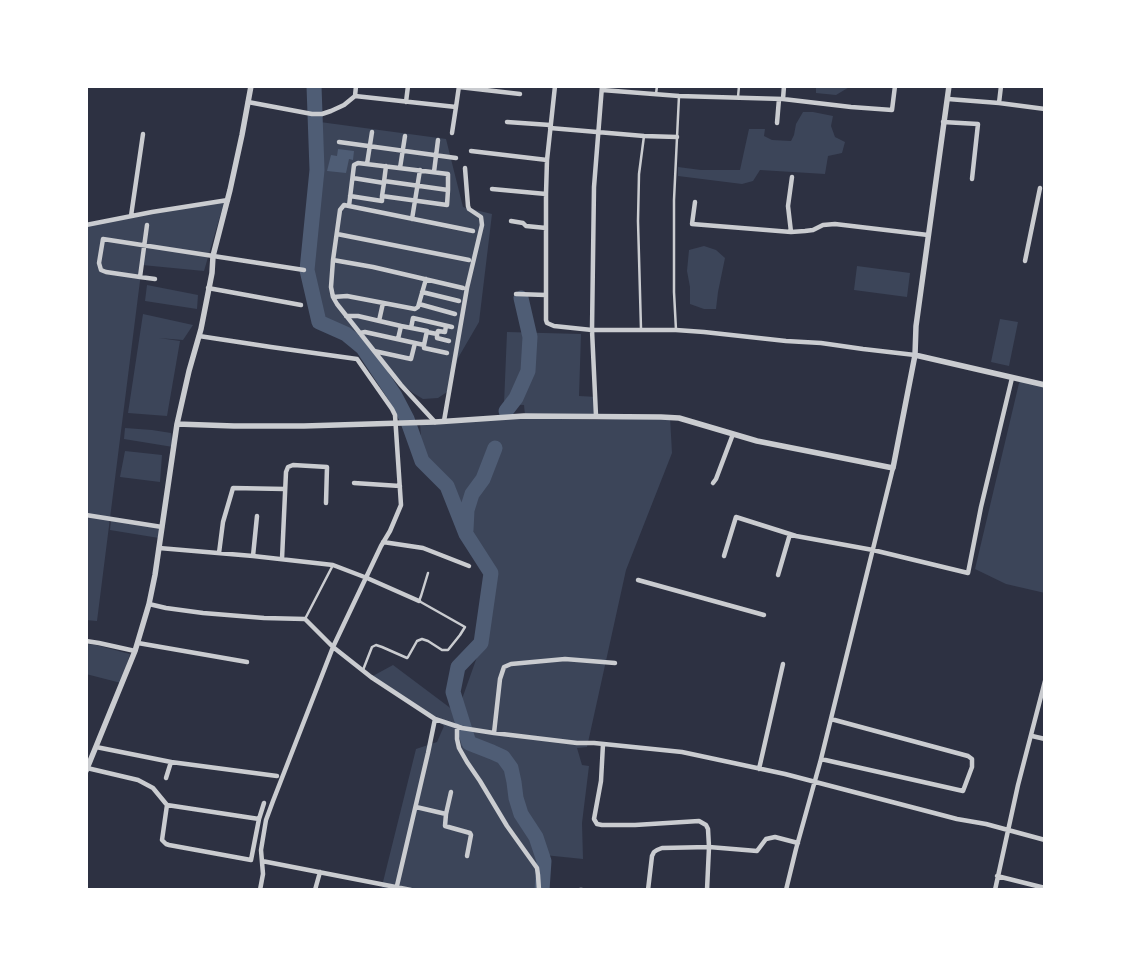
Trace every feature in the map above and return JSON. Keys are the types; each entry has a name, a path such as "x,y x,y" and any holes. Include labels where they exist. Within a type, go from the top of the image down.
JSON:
{"street":[{"path":"251,86 228,200 213,256 212,273 199,336 177,424 150,604 135,651 87,770 138,780 158,792 167,805 162,840 166,844 251,860 264,803"},
{"path":"248,102 312,114 322,114 344,105 355,96 356,86"},
{"path":"406,102 408,86"},
{"path":"452,133 459,86 520,94"},
{"path":"554,86 547,160 547,323 554,326 592,330 676,330 821,343 915,355 1045,385"},
{"path":"777,123 784,86"},
{"path":"596,416 592,330 594,187 602,88 679,96 781,99 892,110 895,86"},
{"path":"786,890 821,759 893,468 915,355 916,326 949,86"},
{"path":"999,103 1001,86"},
{"path":"355,96 456,108"},
{"path":"948,99 1045,109"},
{"path":"507,122 644,136 677,137"},
{"path":"943,122 978,124 972,179"},
{"path":"367,164 372,132"},
{"path":"131,216 143,134"},
{"path":"400,168 405,136"},
{"path":"434,172 438,140"},
{"path":"339,142 456,158"},
{"path":"471,151 547,160"},
{"path":"349,206 354,164 448,174 447,205 382,196"},
{"path":"350,196 382,202 386,166"},
{"path":"444,422 467,288 482,225 481,217 470,209 465,168"},
{"path":"412,219 420,170"},
{"path":"353,178 448,190"},
{"path":"791,232 788,206 792,178"},
{"path":"1025,261 1040,188"},
{"path":"492,189 546,194"},
{"path":"86,225 228,200"},
{"path":"695,202 692,224 805,232 827,224 835,224 928,235"},
{"path":"435,422 401,385 333,297 331,287 333,260 340,210 344,205 474,230"},
{"path":"511,221 523,223 526,226 546,228"},
{"path":"140,277 147,225"},
{"path":"336,234 469,260"},
{"path":"155,279 104,272 100,269 99,263 103,239 304,270"},
{"path":"333,260 463,288"},
{"path":"411,328 426,279"},
{"path":"208,288 301,305"},
{"path":"422,292 460,302"},
{"path":"516,294 546,295"},
{"path":"333,297 347,296 455,314"},
{"path":"379,321 383,303"},
{"path":"346,316 358,316 437,334 438,331 445,332 446,326"},
{"path":"413,318 452,327"},
{"path":"398,339 401,326"},
{"path":"360,333 365,332 398,339 424,345 424,348 447,353"},
{"path":"424,345 427,332"},
{"path":"437,334 437,338 449,341"},
{"path":"199,336 357,359 395,415 394,423 401,505 333,647 269,812 262,850 263,874 260,890"},
{"path":"374,351 411,359 415,343"},
{"path":"724,556 736,517 790,534 872,550 968,573 981,507 1012,378"},
{"path":"177,424 234,426 404,423 524,416 679,418 758,441 893,468"},
{"path":"713,482 716,479 733,434"},
{"path":"282,559 286,472 290,466 327,467 326,502"},
{"path":"354,482 400,486"},
{"path":"219,553 222,522 233,488 285,489"},
{"path":"86,516 162,527"},
{"path":"253,556 257,516"},
{"path":"778,575 790,534"},
{"path":"384,542 423,548 469,566"},
{"path":"159,548 333,565 419,601"},
{"path":"638,580 764,615"},
{"path":"150,604 203,613 305,619 333,647 362,671 435,719 472,731 682,752 814,782 1045,840"},
{"path":"86,641 100,642 135,651"},
{"path":"138,642 247,662"},
{"path":"494,734 500,679 504,667 511,664 565,659 615,663"},
{"path":"758,769 783,664"},
{"path":"995,890 1018,785 1045,681"},
{"path":"1039,702 1045,703"},
{"path":"396,888 435,719"},
{"path":"821,759 963,791 972,767 972,759 968,756 831,719"},
{"path":"460,727 457,739 460,748 507,826 537,868 539,890"},
{"path":"1032,736 1045,739"},
{"path":"603,744 601,781 594,819 597,824 699,821 706,825 709,847 707,890"},
{"path":"96,747 171,762 277,776"},
{"path":"166,778 171,762"},
{"path":"451,792 444,824 445,827 471,834 467,856"},
{"path":"167,805 259,819"},
{"path":"416,807 446,814"},
{"path":"648,890 652,856 657,850 709,847 757,851 766,839 775,836 798,843"},
{"path":"262,861 411,890"},
{"path":"315,890 320,872"},
{"path":"997,876 1045,888"},
{"path":"1028,890 1030,884"}],"lane":[{"path":"656,94 657,86"},
{"path":"738,97 739,86"},
{"path":"676,330 674,200 679,96"},
{"path":"641,330 638,221 639,174 644,136"},
{"path":"305,619 333,565"},
{"path":"362,671 369,652 376,645 406,658 417,641 422,639 442,650 448,650 465,627 419,601 428,573"}],"shaded area":[{"path":"816,86 851,86 836,95 816,93"},
{"path":"803,112 833,116 831,126 835,137 845,142 842,153 828,156 825,174 760,170 753,181 742,184 678,176 678,167 701,170 740,170 749,129 765,129 764,136 772,140 791,141 796,124"},
{"path":"320,122 446,139 463,207 492,214 479,322 458,358 447,392 438,398 423,399 413,393 377,363 347,333 319,322 307,270"},
{"path":"338,149 354,151 353,160 349,159 346,173 327,171 331,155 337,156"},
{"path":"225,199 204,271 142,265 97,621 86,620 86,226"},
{"path":"704,246 716,250 725,258 716,309 704,309 690,304 690,287 687,271 689,250"},
{"path":"857,266 910,273 907,297 854,290"},
{"path":"147,285 198,295 197,309 145,301"},
{"path":"143,314 193,325 183,340 159,338 180,341 167,416 128,413"},
{"path":"1000,319 1018,322 1009,366 991,362"},
{"path":"507,332 581,334 579,396 597,397 595,414 525,415 524,405 504,404"},
{"path":"1020,379 1045,386 1045,593 1006,584 975,569"},
{"path":"670,417 672,453 626,570 587,747 577,748 582,765 589,766 582,823 583,859 544,855 544,861 541,857 538,890 381,890 416,749 437,742 444,726 371,677 393,665 457,713 482,643 496,572 466,534 448,485 423,461 420,424 524,418 596,420"},
{"path":"125,428 171,433 173,447 124,439"},
{"path":"125,451 162,455 160,482 120,477"},
{"path":"111,520 161,528 159,538 110,530"},
{"path":"86,644 130,654 121,683 86,674"}],"waterway":[{"path":"314,86 317,170 307,270 319,322 346,334 363,348 395,396 407,419 422,461 447,486 466,534 491,573 481,643 458,667 453,692 469,743 503,757 511,768 521,814 536,837 544,861 542,890"},
{"path":"506,411 516,398 528,371 530,337 521,298"},
{"path":"466,530 467,510 472,494 483,479 495,448"}]}
